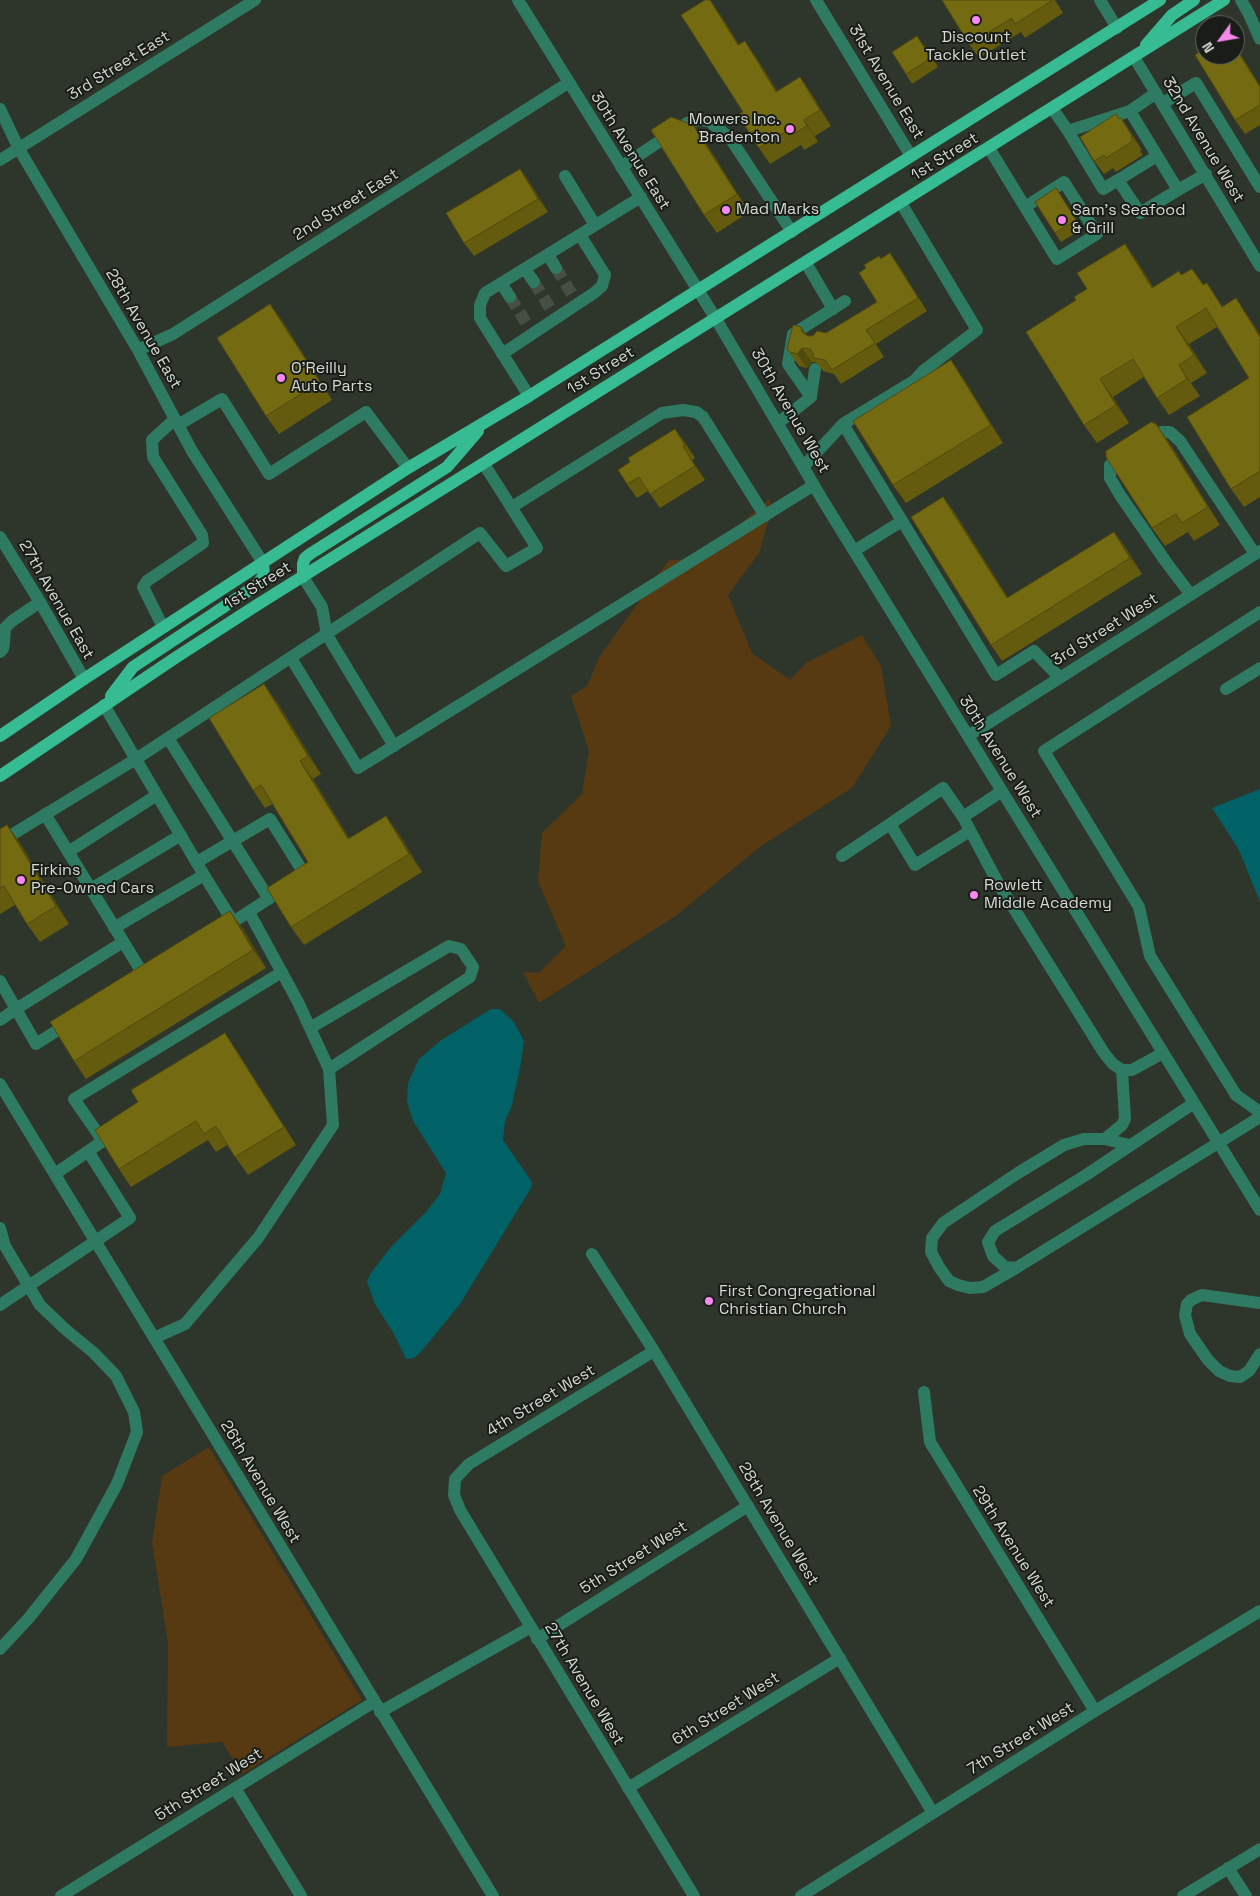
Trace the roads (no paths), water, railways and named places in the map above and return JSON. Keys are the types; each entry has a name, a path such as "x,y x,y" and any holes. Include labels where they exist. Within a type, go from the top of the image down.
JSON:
{"main road":[{"name":"1st Street","path":"0,736 163,627 408,468 529,396 1160,0"},
{"path":"1136,56 1172,14 1194,0"},
{"name":"1st Street","path":"0,776 175,658 1224,0"},
{"path":"303,577 304,561 310,554 447,467 487,422"},
{"path":"104,705 134,667 257,585 264,575 263,563"}],"street":[{"name":"3rd Street East","path":"0,160 255,0"},
{"name":"30th Avenue East","path":"518,0 716,319"},
{"name":"31st Avenue East","path":"816,0 911,156"},
{"path":"1100,0 1116,28"},
{"path":"1241,0 1259,36"},
{"name":"32nd Avenue West","path":"1136,56 1260,266"},
{"path":"1068,131 1130,111 1196,82 1260,186"},
{"name":"2nd Street East","path":"138,350 173,334 568,83"},
{"path":"1052,108 1103,189 1157,156"},
{"name":"28th Avenue East","path":"0,109 19,149 138,350 192,451 263,563"},
{"path":"1130,111 1178,190"},
{"path":"621,167 687,123 699,120 709,121 730,138 792,232"},
{"path":"989,148 1025,207 1057,259 1097,234 1064,182 1025,207"},
{"path":"1118,180 1140,213 1206,174"},
{"path":"565,176 595,225"},
{"path":"529,396 480,318 480,305 485,293 641,197"},
{"path":"803,467 842,424 914,381 923,371 977,330 901,203"},
{"path":"502,354 530,329 553,313 602,286 605,275 580,234"},
{"path":"548,255 556,268"},
{"path":"806,263 828,312 820,333"},
{"path":"525,268 534,282"},
{"path":"501,283 510,297"},
{"path":"811,397 788,364 793,334 844,301"},
{"name":"30th Avenue West","path":"716,319 854,551 1260,1210"},
{"path":"778,422 811,397 815,369"},
{"path":"163,627 144,587 146,581 203,543 202,535 153,457 152,440 177,422 222,398 269,474 366,412 408,468"},
{"path":"512,507 662,413 683,410 696,412 703,417 765,516"},
{"path":"842,424 996,675 1034,651 1060,678"},
{"path":"1191,595 1161,555 1110,478 1110,464 1120,456 1154,435 1161,432 1170,432 1180,441 1258,553"},
{"path":"1,840 136,759 480,533 506,566 537,548 484,464"},
{"path":"291,658 358,768 814,485"},
{"path":"854,551 902,521"},
{"name":"27th Avenue East","path":"0,537 84,679"},
{"name":"3rd Street West","path":"968,736 1258,553"},
{"path":"303,577 322,607 327,635 394,746"},
{"path":"0,652 3,649 4,628 40,602"},
{"path":"1260,612 1044,751 1139,907 1150,956 1236,1095 1260,1112"},
{"path":"1226,689 1260,668"},
{"path":"104,705 198,862 229,924 306,875 270,820 198,862"},
{"path":"168,738 269,899"},
{"path":"842,856 943,788 963,817 998,883 1112,1064 1122,1070 1138,1068 1163,1053"},
{"path":"963,817 1002,791"},
{"path":"68,852 157,795"},
{"path":"45,814 123,942 139,977 160,964"},
{"path":"890,824 915,865 970,831"},
{"path":"91,889 181,835"},
{"path":"114,928 204,874"},
{"path":"154,1338 185,1324 258,1238 333,1125 328,1068 282,972 249,912"},
{"path":"0,1020 123,942"},
{"path":"310,1028 449,946 461,949 473,967 470,978 328,1068"},
{"path":"55,1174 103,1141 74,1099 282,972"},
{"path":"0,981 36,1044 77,1017"},
{"path":"1105,1139 1122,1125 1125,1119 1122,1070"},
{"name":"26th Avenue West","path":"0,1084 493,1896"},
{"path":"1016,1268 1005,1267 993,1256 988,1242 995,1231 1194,1103"},
{"path":"1129,1145 1105,1139 1084,1140 1064,1146 1018,1173 943,1223 932,1238 931,1252 939,1268 949,1281 958,1285 970,1288 984,1287 1260,1117"},
{"path":"0,1306 130,1218 88,1151"},
{"path":"0,1228 5,1246 40,1305 94,1353 116,1376 134,1412 137,1432 118,1484 76,1559 28,1619 0,1649"},
{"name":"28th Avenue West","path":"592,1254 654,1351 933,1813"},
{"path":"1260,1303 1202,1295 1187,1304 1185,1315 1190,1334 1208,1360 1219,1371 1230,1376 1240,1377 1249,1371 1260,1354"},
{"name":"4th Street West","path":"454,1487 455,1479 469,1464 654,1351"},
{"name":"29th Avenue West","path":"924,1392 930,1442 1095,1712"},
{"name":"27th Avenue West","path":"454,1487 454,1495 460,1510 694,1896"},
{"name":"5th Street West","path":"538,1638 748,1506"},
{"name":"7th Street West","path":"801,1896 1260,1611"},
{"name":"5th Street West","path":"61,1896 76,1892 236,1788 377,1707 531,1627"},
{"name":"6th Street West","path":"628,1788 840,1658"},
{"path":"236,1788 301,1896"},
{"path":"1184,1896 1260,1849"},
{"path":"1228,1868 1246,1896"}],"water":[{"path":"1260,789 1260,902 1239,850 1212,808"},
{"path":"491,1009 500,1009 514,1022 524,1041 512,1105 505,1121 503,1140 532,1182 531,1188 460,1304 420,1353 414,1358 406,1359 394,1334 375,1304 367,1282 370,1274 391,1247 426,1212 440,1194 446,1173 413,1121 407,1101 408,1083 419,1059 440,1041"}],"tunnel":[{"path":"556,268 573,296"},
{"path":"534,282 550,308"},
{"path":"510,297 527,324"}],"place":[{"name":"Discount Tackle Outlet","path":"976,20"},
{"name":"Mowers Inc. Bradenton","path":"790,129"},
{"name":"Mad Marks","path":"726,210"},
{"name":"Sam's Seafood & Grill","path":"1062,220"},
{"name":"O'Reilly Auto Parts","path":"281,378"},
{"name":"Firkins Pre-Owned Cars","path":"21,880"},
{"name":"Rowlett Middle Academy","path":"974,895"},
{"name":"First Congregational Christian Church","path":"709,1301"}]}
